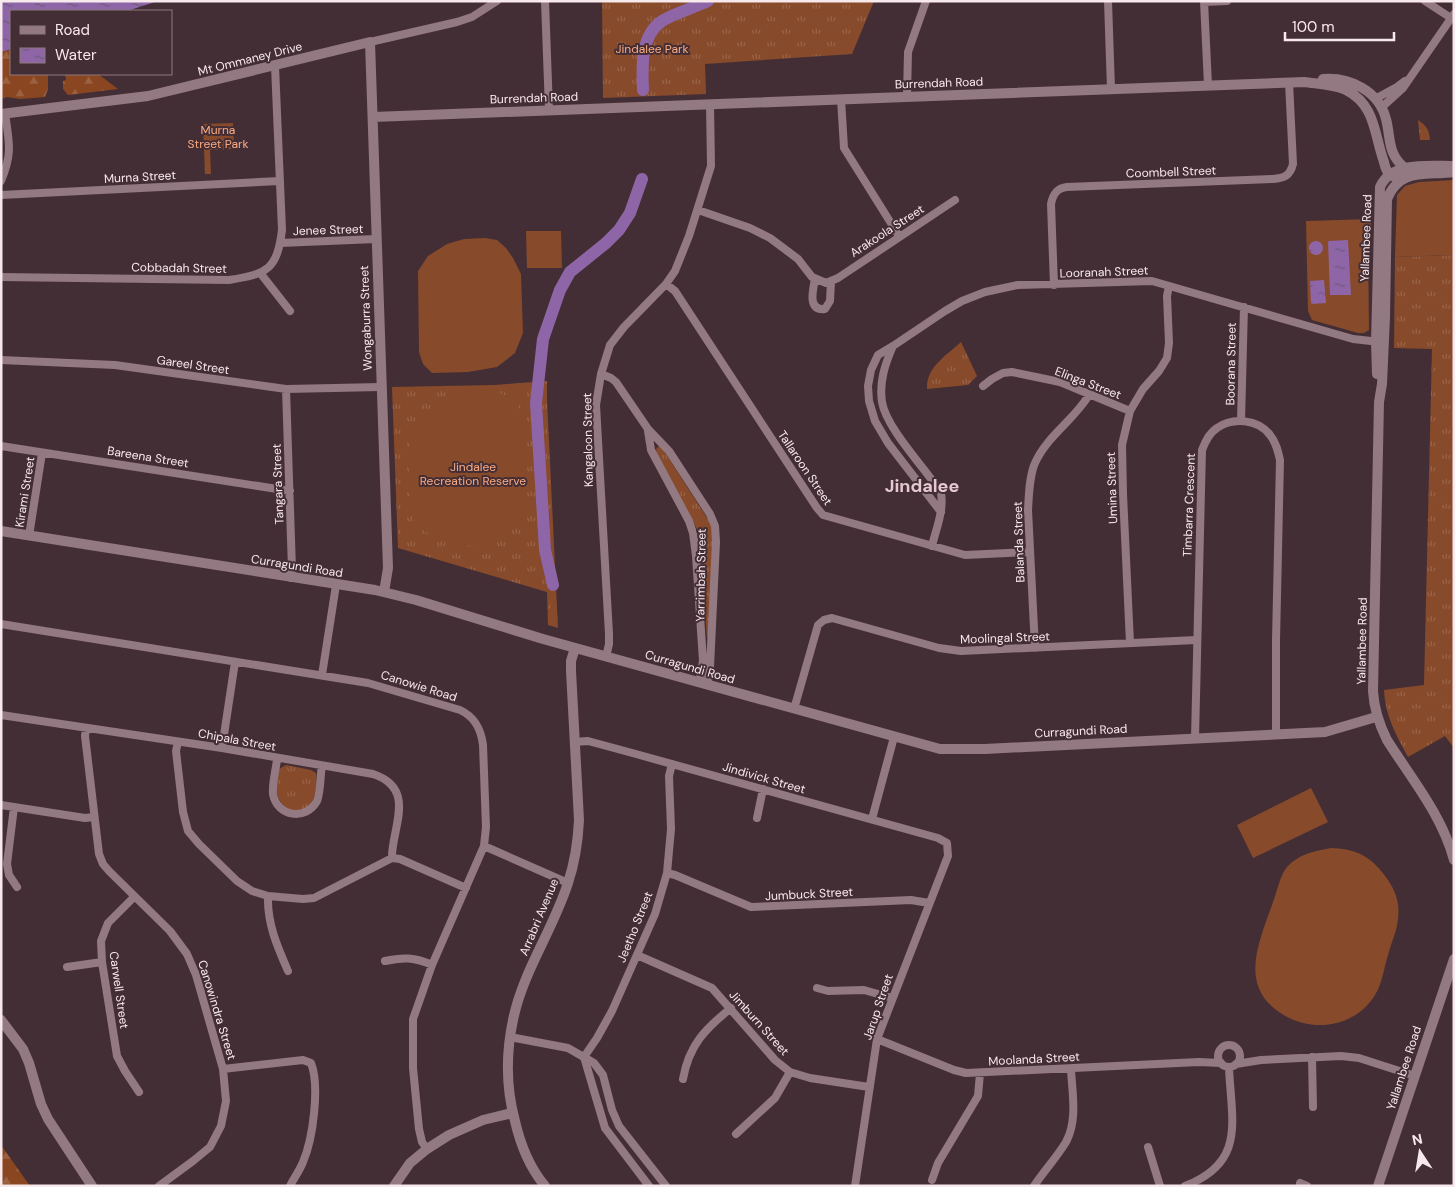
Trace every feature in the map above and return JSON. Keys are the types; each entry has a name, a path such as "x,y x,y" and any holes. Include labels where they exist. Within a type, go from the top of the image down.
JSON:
{"street":[{"name":"Mt Ommaney Drive","path":"3,113 148,96 457,22 472,17 497,1"},
{"path":"545,1 549,110"},
{"path":"907,97 908,52 926,1"},
{"path":"1108,1 1111,89"},
{"path":"1208,85 1204,2 1227,1"},
{"path":"1367,108 1399,89 1452,16 1424,1"},
{"name":"Wongaburra Street","path":"370,42 388,568 384,592"},
{"path":"275,66 282,230 280,249 273,261 261,274 290,311"},
{"path":"1304,82 1328,79 1344,80 1358,85 1378,103 1386,119 1392,172 1402,179 1416,174 1454,172"},
{"name":"Coombell Street","path":"1054,285 1051,204 1057,190 1067,187 1272,179 1286,176 1291,171 1292,164 1289,82"},
{"name":"Burrendah Road","path":"373,117 1304,82 1333,86 1357,96 1367,108 1374,121 1379,146 1392,172"},
{"path":"842,99 844,148 899,236"},
{"name":"Kangaloon Street","path":"606,657 609,634 596,405 601,374 606,354 613,340 666,284 674,271 698,210 711,166 710,104"},
{"path":"1,181 9,160 10,149 3,113"},
{"path":"1388,137 1396,160 1406,168"},
{"path":"1392,172 1406,168 1454,166"},
{"name":"Yallambee Road","path":"1380,342 1378,192 1382,183 1392,172"},
{"name":"Yallambee Road","path":"1402,179 1392,188 1387,199 1386,208 1380,342 1373,691 1376,717 1387,740 1434,813 1444,832 1454,860"},
{"name":"Murna Street","path":"1,195 279,180"},
{"name":"Arakoola Street","path":"831,282 955,200"},
{"path":"698,210 750,228 770,238 798,259 815,279 824,283 831,282 830,303 826,308 815,307 812,302 815,279"},
{"name":"Jenee Street","path":"280,243 376,239"},
{"name":"Cobbadah Street","path":"1,276 229,280 261,274"},
{"name":"Looranah Street","path":"941,512 888,443 874,421 868,386 871,370 878,355 945,311 985,292 1018,285 1152,280 1362,341 1380,342"},
{"name":"Tallaroon Street","path":"666,284 675,291 823,515 965,555 1030,552"},
{"name":"Umina Street","path":"1130,643 1122,458 1124,433 1130,411 1143,389 1160,371 1167,358 1169,343 1167,296 1169,286"},
{"name":"Boorana Street","path":"1241,421 1244,308"},
{"path":"893,346 883,373 881,386 882,403 886,416 940,494 942,501 941,512 932,546"},
{"name":"Gareel Street","path":"1,360 115,365 286,390 381,387"},
{"name":"Elinga Street","path":"983,386 1003,373 1012,372 1060,382 1130,411"},
{"name":"Yarrimbah Street","path":"601,374 616,382 646,426 670,452 710,514 715,528 710,666 703,684"},
{"name":"Tangara Street","path":"286,390 291,578"},
{"name":"Balanda Street","path":"1035,648 1028,510 1030,488 1036,463 1048,443 1083,405 1088,395"},
{"path":"1241,421 1258,425 1270,434 1278,450 1280,460 1276,631 1276,735"},
{"name":"Timbarra Crescent","path":"1195,738 1202,450 1207,438 1216,428 1224,424 1241,421"},
{"name":"Yarrimbah Street","path":"646,426 651,450 689,521 693,533 704,660 703,684"},
{"name":"Bareena Street","path":"1,446 290,491"},
{"name":"Kirami Street","path":"29,536 42,453"},
{"name":"Curragundi Road","path":"1,531 384,592 574,648 931,748 954,750 1326,732 1376,717"},
{"path":"322,675 336,585"},
{"name":"Moolingal Street","path":"794,709 818,626 824,620 838,619 949,650 961,651 1196,640"},
{"name":"Canowie Road","path":"1,624 368,683 460,710 470,715 482,735 486,827 484,846 432,965 413,1020 412,1041 419,1129 422,1142 427,1150"},
{"name":"Arrabri Avenue","path":"545,1186 524,1148 512,1112 508,1063 513,1019 526,979 568,883 578,842 579,820 571,661 574,648"},
{"path":"222,748 235,662"},
{"name":"Chipala Street","path":"1,715 222,748 277,759 373,774 384,778 392,786 396,794 399,817 392,858"},
{"name":"Canowindra Street","path":"86,728 85,736 94,817 99,854 103,864 170,931 187,954 196,975 223,1069 226,1101 221,1126 210,1146 159,1186"},
{"path":"872,819 894,737"},
{"name":"Jindivick Street","path":"574,742 588,741 872,819 938,838 946,843"},
{"path":"178,742 176,751 183,812 188,831 237,881 252,891 268,896 314,898 392,858 400,859 466,888"},
{"path":"277,759 274,795 276,803 281,810 293,814 301,814 308,811 318,799 322,766"},
{"name":"Jeetho Street","path":"584,1058 612,1011 655,914 667,873 671,829 669,776 672,764"},
{"path":"757,818 763,789"},
{"path":"1,805 85,818 94,817"},
{"path":"14,807 7,864 9,875 17,888"},
{"name":"Jarup Street","path":"855,1186 877,1038 948,856 946,843"},
{"path":"484,846 568,883"},
{"name":"Jumbuck Street","path":"667,873 751,907 911,900 929,903"},
{"path":"268,896 271,928 288,971"},
{"name":"Carwell Street","path":"134,897 108,923 101,941 102,962 117,1056 139,1092"},
{"name":"Jimburn Street","path":"637,955 712,988 775,1060 790,1072 810,1078 869,1087"},
{"path":"384,961 406,958 420,960 432,965"},
{"name":"Yallambee Road","path":"1378,1186 1454,958"},
{"path":"67,967 102,962"},
{"path":"817,988 828,992 864,990 892,998"},
{"path":"683,1079 685,1066 695,1043 710,1025 731,1008"},
{"path":"1,1020 22,1049 48,1119 92,1186"},
{"path":"510,1037 564,1047 592,1061 603,1075 612,1110 619,1126 666,1186"},
{"name":"Moolanda Street","path":"877,1038 954,1070 966,1073 1199,1062 1229,1065 1261,1060 1341,1056 1359,1058 1415,1076"},
{"path":"1228,1045 1235,1047 1240,1056 1229,1065 1218,1057 1222,1048 1228,1045"},
{"name":"Moolanda Street","path":"1238,1050 1261,1060"},
{"name":"Moolanda Street","path":"1199,1062 1219,1053"},
{"path":"1312,1057 1313,1107"},
{"path":"584,1058 605,1128 649,1186"},
{"path":"223,1069 303,1060 310,1063 315,1073 312,1124 303,1162 290,1186"},
{"path":"1186,1186 1209,1175 1225,1156 1230,1146 1232,1133 1229,1065"},
{"path":"1034,1186 1067,1140 1073,1108 1071,1069"},
{"path":"736,1134 775,1098 790,1072"},
{"path":"932,1180 938,1163 978,1096 980,1073"},
{"path":"394,1186 410,1163 449,1135 483,1120 512,1112"},
{"path":"1148,1147 1160,1186"}],"green space":[{"name":"Jindalee Park","path":"602,1 874,1 852,54 705,64 706,94 603,98"},
{"path":"10,49 10,75 48,75 48,89 45,97 20,99 7,97 1,99 1,52"},
{"path":"65,75 99,75 118,89 68,95 63,89 63,81 66,80"},
{"path":"1418,120 1427,128 1430,140 1420,140"},
{"name":"Murna Street Park","path":"233,123 234,149 210,150 211,174 205,174 203,124"},
{"path":"1454,180 1454,255 1395,257 1397,195 1405,186 1419,182"},
{"path":"1372,219 1368,241 1369,330 1364,333 1358,333 1312,320 1308,311 1306,221"},
{"path":"526,231 561,231 562,268 527,268"},
{"path":"485,238 497,240 506,248 521,274 523,333 515,353 497,367 468,372 432,373 423,364 419,352 418,271 428,256 447,244 464,239"},
{"path":"1454,255 1454,748 1445,736 1408,757 1395,733 1386,708 1384,690 1424,685 1432,349 1394,348 1395,257"},
{"path":"961,342 977,376 968,385 927,389 933,368"},
{"name":"Jindalee Recreation Reserve","path":"547,381 558,628 548,625 547,592 398,548 392,387 495,385"},
{"path":"474,388 510,397 517,403 523,434 526,478 525,497 516,516 499,536 482,546 464,544 425,531 412,518 411,512 409,450 415,430 451,400"},
{"path":"659,446 711,524 713,537 709,636 707,638 697,529 657,454 656,449"},
{"path":"286,765 311,770 316,773 314,796 309,806 305,809 297,811 288,810 278,796 279,769"},
{"path":"1311,788 1328,822 1253,858 1237,825"},
{"path":"1331,848 1357,852 1376,865 1393,889 1398,903 1398,914 1395,932 1375,995 1356,1015 1344,1021 1318,1025 1291,1019 1266,1001 1259,988 1256,975 1256,961 1258,946 1285,870 1302,856"},
{"path":"1,1145 30,1186 1,1186"}],"water":[{"path":"1,1 158,1 130,10 10,10 10,49 1,52"},
{"path":"1348,240 1351,295 1330,295 1328,241"},
{"path":"1313,241 1319,241 1323,248 1319,255 1313,255 1309,251 1309,245"},
{"path":"1324,280 1326,303 1311,304 1310,281"}],"waterway":[{"path":"643,90 644,53 646,43 655,27 667,18 708,1"},
{"path":"553,585 545,550 536,403 543,339 560,290 570,272 619,230 630,213 642,179"}],"district":[{"name":"Jindalee","path":"922,486"}]}
